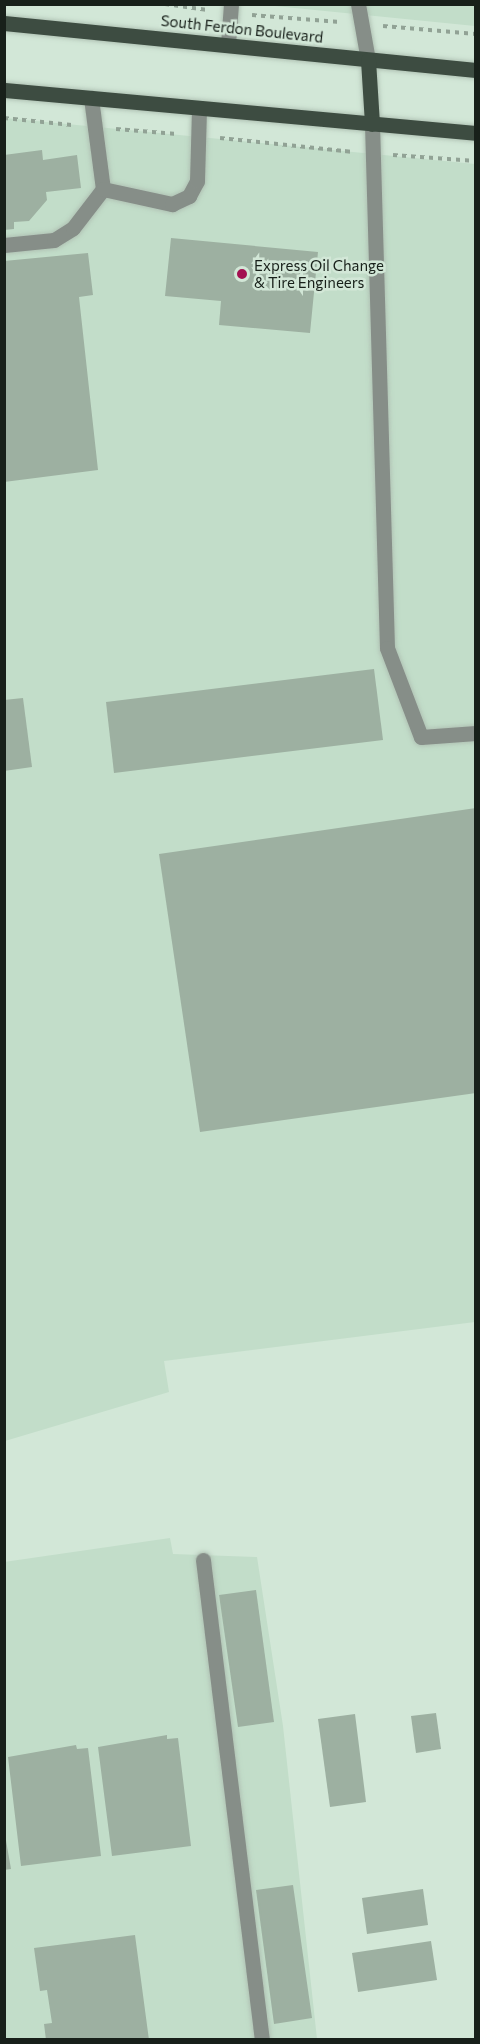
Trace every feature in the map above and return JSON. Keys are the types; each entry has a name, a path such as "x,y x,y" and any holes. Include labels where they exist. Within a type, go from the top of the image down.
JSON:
{"main road":[{"name":"South Ferdon Boulevard","path":"4,23 476,70"},
{"path":"368,60 372,124"},
{"path":"4,90 476,134"}],"lane":[{"path":"358,4 368,60"},
{"path":"228,44 231,9"},
{"path":"4,244 54,240 73,228 103,189 91,98"},
{"path":"103,189 172,204 189,196 197,181 199,108"},
{"path":"372,124 387,648 421,737 476,733"},
{"path":"203,1560 262,2040"}],"path":[{"path":"165,4 476,34"},
{"path":"4,118 372,154 476,161"}],"shaded area":[{"path":"265,5 475,5 475,26"},
{"path":"5,118 475,164 475,1322 164,1361 169,1392 5,1441"},
{"path":"170,1538 173,1554 257,1557 283,1726 317,2039 5,2039 4,1562"}],"building":[{"path":"42,150 43,160 77,155 81,188 46,192 47,200 29,221 14,222 14,229 4,230 4,155"},
{"name":"Express Oil Change & Tire Engineers","path":"171,238 318,252 310,333 219,325 221,301 165,296"},
{"path":"88,253 93,295 79,297 98,470 4,482 4,261"},
{"path":"374,669 383,740 114,773 106,702"},
{"path":"23,698 32,767 4,771 4,700"},
{"path":"476,808 476,1093 200,1132 159,854"},
{"path":"256,1590 274,1722 238,1727 219,1595"},
{"path":"436,1713 441,1749 416,1753 411,1716"},
{"path":"355,1714 366,1802 330,1807 318,1719"},
{"path":"167,1735 167,1739 178,1738 191,1846 112,1856 98,1747"},
{"path":"76,1745 77,1749 88,1748 101,1856 21,1866 8,1757"},
{"path":"4,1829 11,1869 4,1870"},
{"path":"293,1885 312,2018 274,2024 256,1890"},
{"path":"423,1889 428,1925 367,1934 362,1898"},
{"path":"135,1935 149,2040 46,2040 44,2024 52,2023 47,1990 40,1991 34,1948"},
{"path":"431,1941 437,1980 358,1992 352,1953"}],"place":[{"name":"Express Oil Change & Tire Engineers","path":"242,274"}]}
